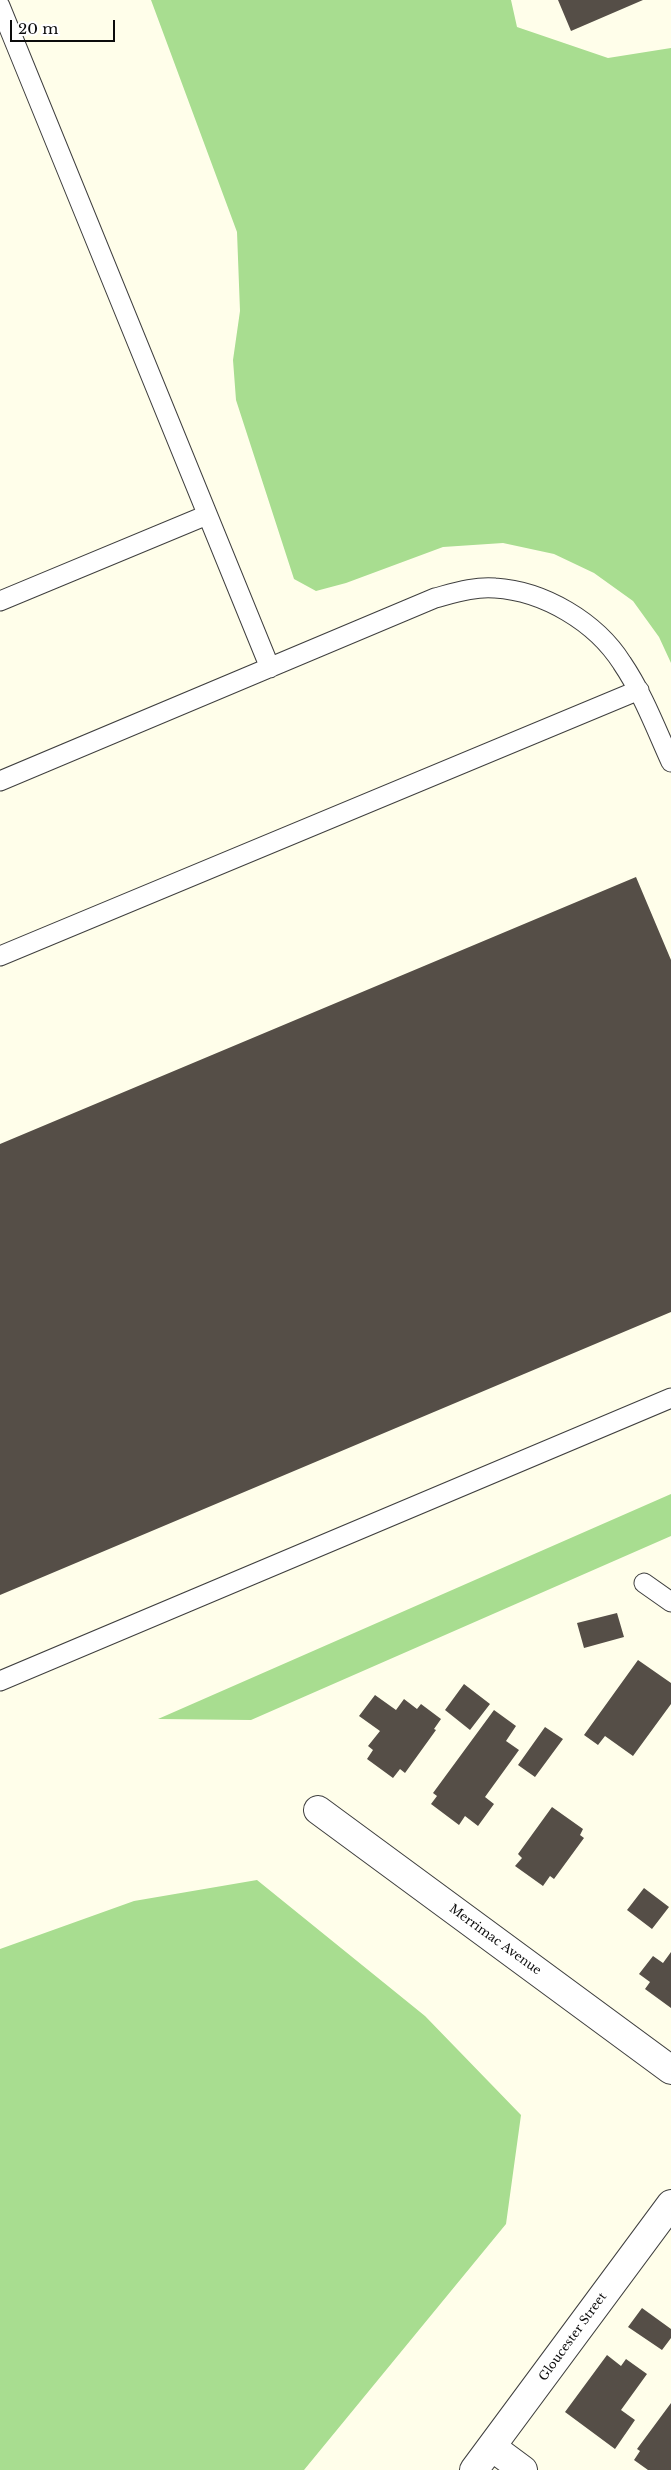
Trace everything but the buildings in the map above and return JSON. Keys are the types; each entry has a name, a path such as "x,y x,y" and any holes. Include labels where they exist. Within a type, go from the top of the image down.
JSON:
{"street":[{"name":"Merrimac Avenue","path":"318,1810 671,2070"},
{"name":"Gloucester Street","path":"474,2470 671,2204"},
{"path":"492,2447 523,2470"}],"lane":[{"path":"0,6 270,668"},
{"path":"0,601 207,515"},
{"path":"0,781 435,598 463,591 494,588 522,592 548,602 575,617 602,638 621,661 639,690 671,762"},
{"path":"0,956 639,690"},
{"path":"0,1681 671,1398"},
{"path":"644,1583 671,1602"}],"green space":[{"path":"151,0 511,0 517,27 608,58 671,48 671,663 659,637 633,601 594,573 554,554 503,543 443,547 346,583 316,591 294,579 236,400 233,360 240,311 237,232"},
{"path":"671,1494 671,1536 251,1720 158,1719"},
{"path":"257,1880 425,2016 521,2115 506,2224 304,2470 0,2470 0,1949 134,1901"}]}
